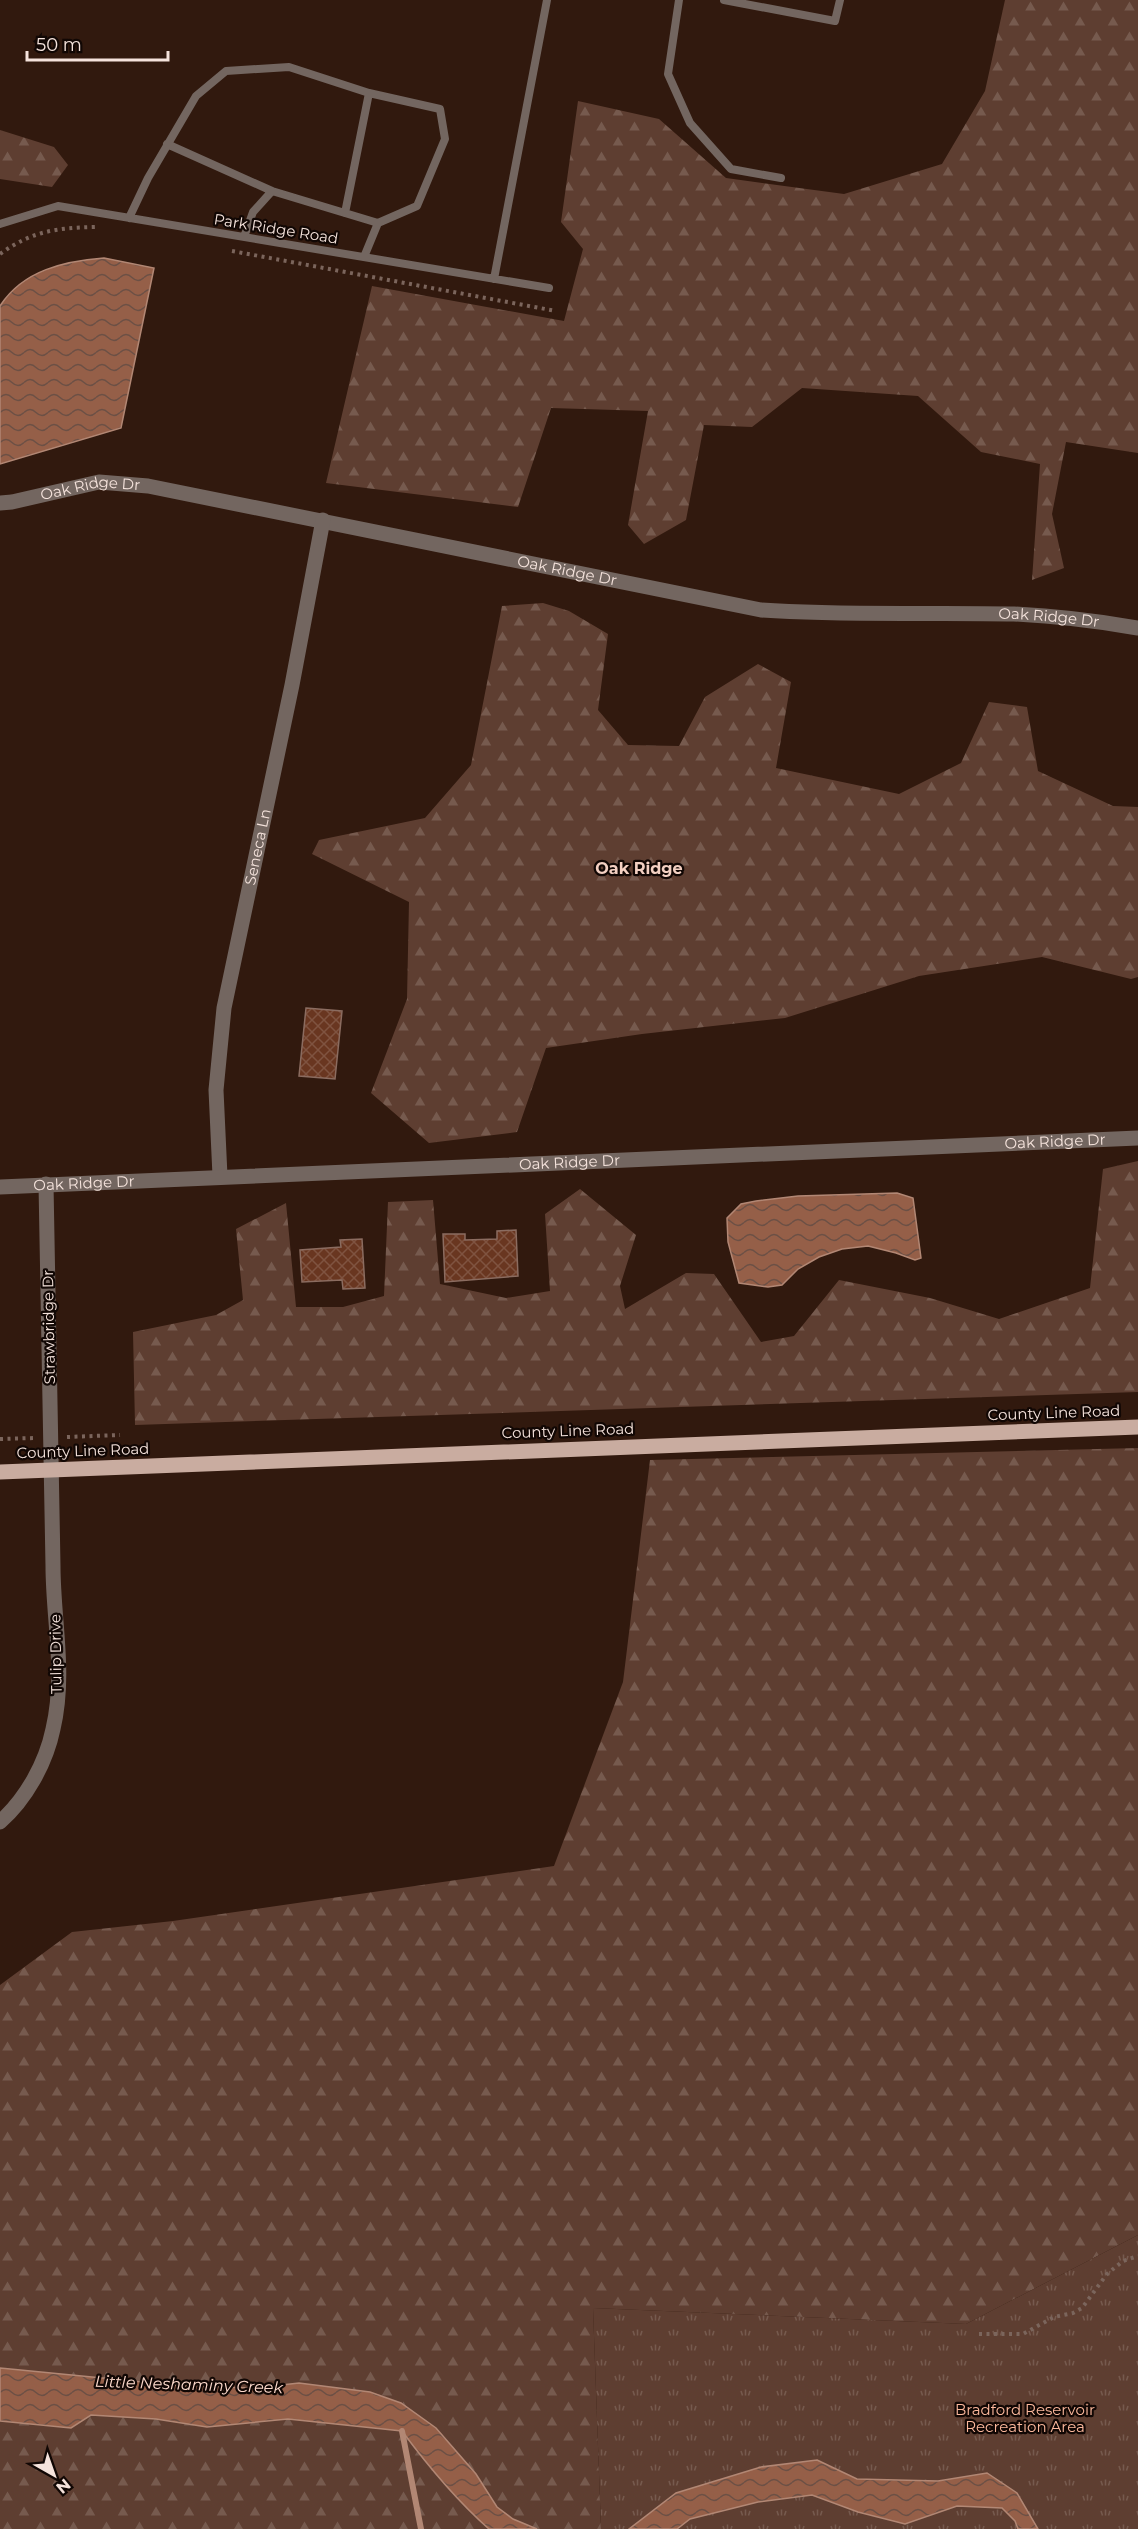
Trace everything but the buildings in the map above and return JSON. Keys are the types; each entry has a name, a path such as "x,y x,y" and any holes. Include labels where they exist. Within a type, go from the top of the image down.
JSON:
{"main road":[{"name":"County Line Road","path":"0,1472 1138,1427"}],"street":[{"name":"Oak Ridge Dr","path":"0,503 99,482 148,486 761,610 827,615 1016,614 1093,621 1138,628"},
{"name":"Seneca Ln","path":"220,1176 216,1090 224,1008 292,685 323,520"},
{"name":"Oak Ridge Dr","path":"0,1187 1138,1138"},
{"name":"Strawbridge Dr","path":"46,1184 53,1470"},
{"name":"Tulip Drive","path":"0,1822 12,1811 47,1750 57,1708 60,1665 53,1568 53,1470"}],"lane":[{"path":"495,279 547,0"},
{"path":"679,0 668,74 690,123 730,169 781,178"},
{"path":"724,0 835,21 840,0"},
{"path":"129,218 167,144 196,96 226,71 289,67 369,93 440,109 445,139 417,206 378,223 272,191 167,144"},
{"path":"345,213 369,93"},
{"path":"244,237 253,213 272,191"},
{"name":"Park Ridge Road","path":"0,224 58,206 549,288"},
{"path":"364,257 378,223"}],"path":[{"path":"0,254 17,242 45,231 99,227"},
{"path":"229,250 556,311"},
{"path":"979,2334 1023,2334 1054,2317 1073,2313 1082,2308 1107,2274 1123,2261 1138,2256"}],"green space":[{"path":"1005,0 1138,0 1138,453 1066,442 1052,514 1064,568 1032,580 1040,464 981,452 918,396 802,388 752,427 704,425 686,520 644,544 628,525 648,411 551,408 518,507 326,483 372,286 564,321 583,249 561,222 578,101 659,119 726,178 844,194 942,164 985,91"},
{"path":"0,130 54,147 68,165 52,187 0,179"},
{"path":"543,603 569,611 608,634 598,710 628,745 679,746 705,697 758,664 791,682 776,768 899,794 961,763 989,702 1027,707 1038,771 1113,806 1138,807 1138,977 1131,979 1042,957 919,976 785,1018 642,1034 546,1048 517,1132 429,1143 371,1093 407,999 409,902 312,854 319,840 425,818 471,765 502,606"},
{"path":"1138,1161 1138,1392 135,1425 133,1332 216,1315 243,1300 236,1229 286,1203 296,1307 343,1307 384,1296 388,1202 433,1200 440,1284 506,1298 550,1291 545,1214 580,1189 636,1235 620,1286 625,1309 686,1273 714,1274 761,1342 794,1336 839,1280 930,1298 999,1319 1090,1288 1103,1169"},
{"path":"1138,1448 1138,2235 966,2324 593,2308 601,2529 0,2529 0,1985 72,1932 173,1921 554,1866 623,1682 650,1460"},
{"name":"Bradford Reservoir Recreation Area","path":"1138,2235 1138,2529 601,2529 593,2308 966,2324"}],"water":[{"path":"104,258 154,268 121,428 0,464 0,306 20,284 46,270 60,265"},
{"path":"897,1193 913,1198 921,1258 915,1260 868,1246 842,1249 819,1257 798,1269 782,1285 768,1287 739,1283 728,1242 727,1218 741,1204 798,1196"},
{"path":"0,2368 184,2386 255,2388 299,2383 370,2392 401,2403 436,2428 476,2474 497,2507 513,2519 537,2529 489,2529 443,2482 402,2431 288,2419 207,2427 156,2419 91,2415 71,2428 0,2421"},
{"path":"817,2460 857,2479 938,2481 987,2473 1017,2493 1038,2529 1018,2529 1015,2521 1002,2508 957,2506 905,2524 858,2512 812,2495 758,2502 690,2519 677,2529 629,2529 676,2493 761,2467"}],"waterway":[{"path":"402,2431 421,2529"}],"district":[{"name":"Oak Ridge","path":"639,868"}],"water label":[{"name":"Little Neshaminy Creek","path":"189,2384"}]}
